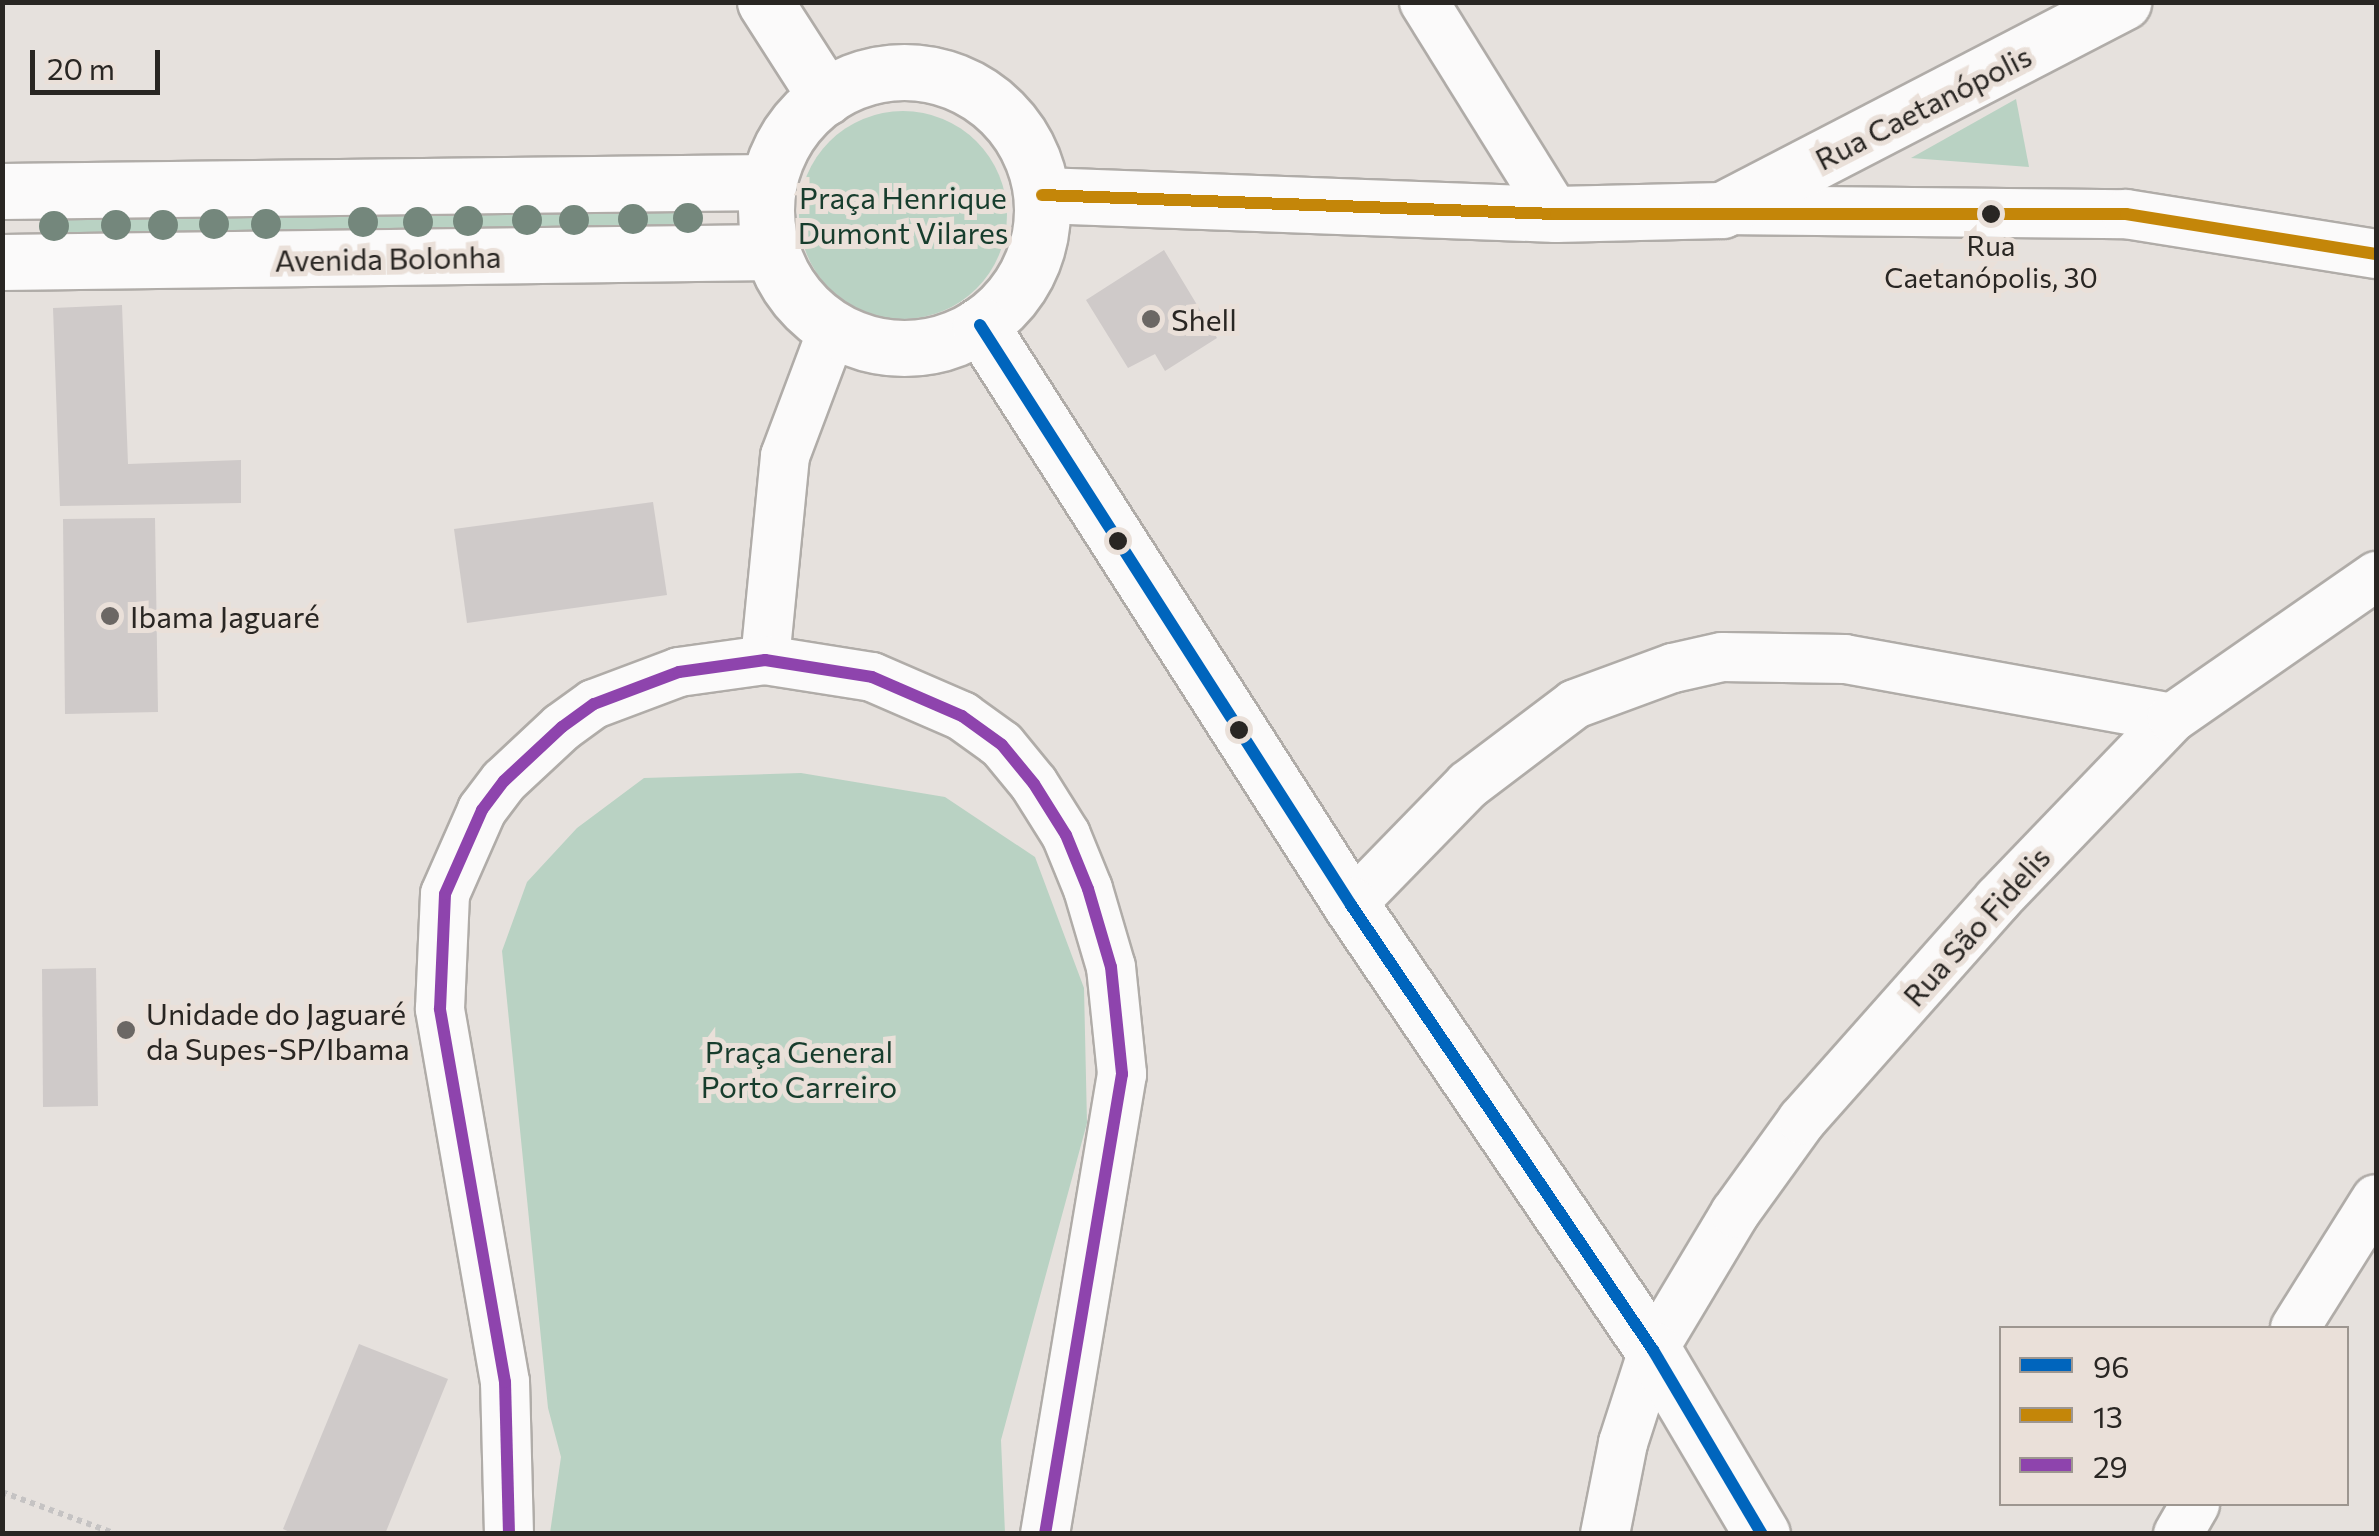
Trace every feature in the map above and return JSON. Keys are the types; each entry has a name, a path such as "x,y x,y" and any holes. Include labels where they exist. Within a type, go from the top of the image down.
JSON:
{"main road":[{"path":"766,2 826,96"},
{"name":"Rua Caetanópolis","path":"1722,210 2123,2"},
{"path":"907,72 962,85 1016,130 1036,168 1042,195 1030,269 980,324 945,341 908,347 869,342 833,328 796,296 773,252 769,182 780,149 826,96 851,82 907,72"},
{"path":"2,191 769,182"},
{"path":"1042,195 1556,214 1722,210"},
{"name":"Avenida Bolonha","path":"2,262 773,252"},
{"path":"980,324 1350,904 1653,1350 1762,1534"}],"street":[{"path":"1424,2 1556,214"},
{"path":"1722,210 2126,214 2376,254"},
{"path":"765,660 785,456 833,328"},
{"name":"Rua São Fidelis","path":"1605,1534 1624,1443 1653,1350 1735,1214 1802,1120 1998,899 2172,718 2376,576"},
{"path":"1350,904 1468,785 1575,704 1672,668 1722,657 1846,659 2172,718"},
{"path":"509,1534 505,1382 440,1009 445,894 482,810 504,780 562,727 594,704 679,672 765,660 818,664 916,692 1002,745 1034,784 1066,834 1111,968 1122,1074 1115,1142 1045,1534"},
{"path":"2295,1326 2376,1200"},
{"path":"2178,1534 2194,1506"}],"path":[{"path":"2,1492 116,1534"}],"green space":[{"path":"2016,99 2029,167 1911,158"},
{"name":"Praça Henrique Dumont Vilares","path":"903,111 943,118 977,141 1000,175 1007,215 1000,255 977,289 943,312 903,319 863,312 829,289 806,255 799,215 806,175 829,141 863,118"},
{"path":"687,209 688,227 55,235 54,217"},
{"name":"Praça General Porto Carreiro","path":"801,773 945,797 1035,857 1084,988 1087,1123 1001,1440 1005,1533 550,1533 561,1457 548,1408 502,951 527,882 577,828 644,778"}],"building":[{"name":"Shell","path":"1164,250 1217,338 1165,371 1155,354 1128,368 1086,300"},
{"path":"122,305 128,464 241,460 241,503 60,506 53,308"},
{"path":"653,502 667,595 467,623 454,529"},
{"name":"Ibama Jaguaré","path":"155,518 158,712 65,714 63,519"},
{"path":"96,968 98,1106 43,1107 42,969"},
{"path":"359,1344 448,1379 385,1534 294,1534 283,1529"}],"transit line":[{"name":"13","path":"1042,195 1556,214 2126,214 2376,254"},
{"name":"96","path":"980,325 1351,905 1653,1350 1762,1534"},
{"name":"29","path":"509,1534 505,1382 440,1009 445,894 482,810 504,781 562,727 594,704 679,672 765,660 872,677 962,716 1002,745 1034,784 1066,835 1088,889 1111,967 1122,1074 1045,1534"}],"place":[{"name":"Rua Caetanópolis, 30","path":"1991,214"},
{"name":"Shell","path":"1151,319"},
{"name":"Ibama Jaguaré","path":"110,616"},
{"name":"Unidade do Jaguaré da Supes-SP/Ibama","path":"126,1030"}]}
